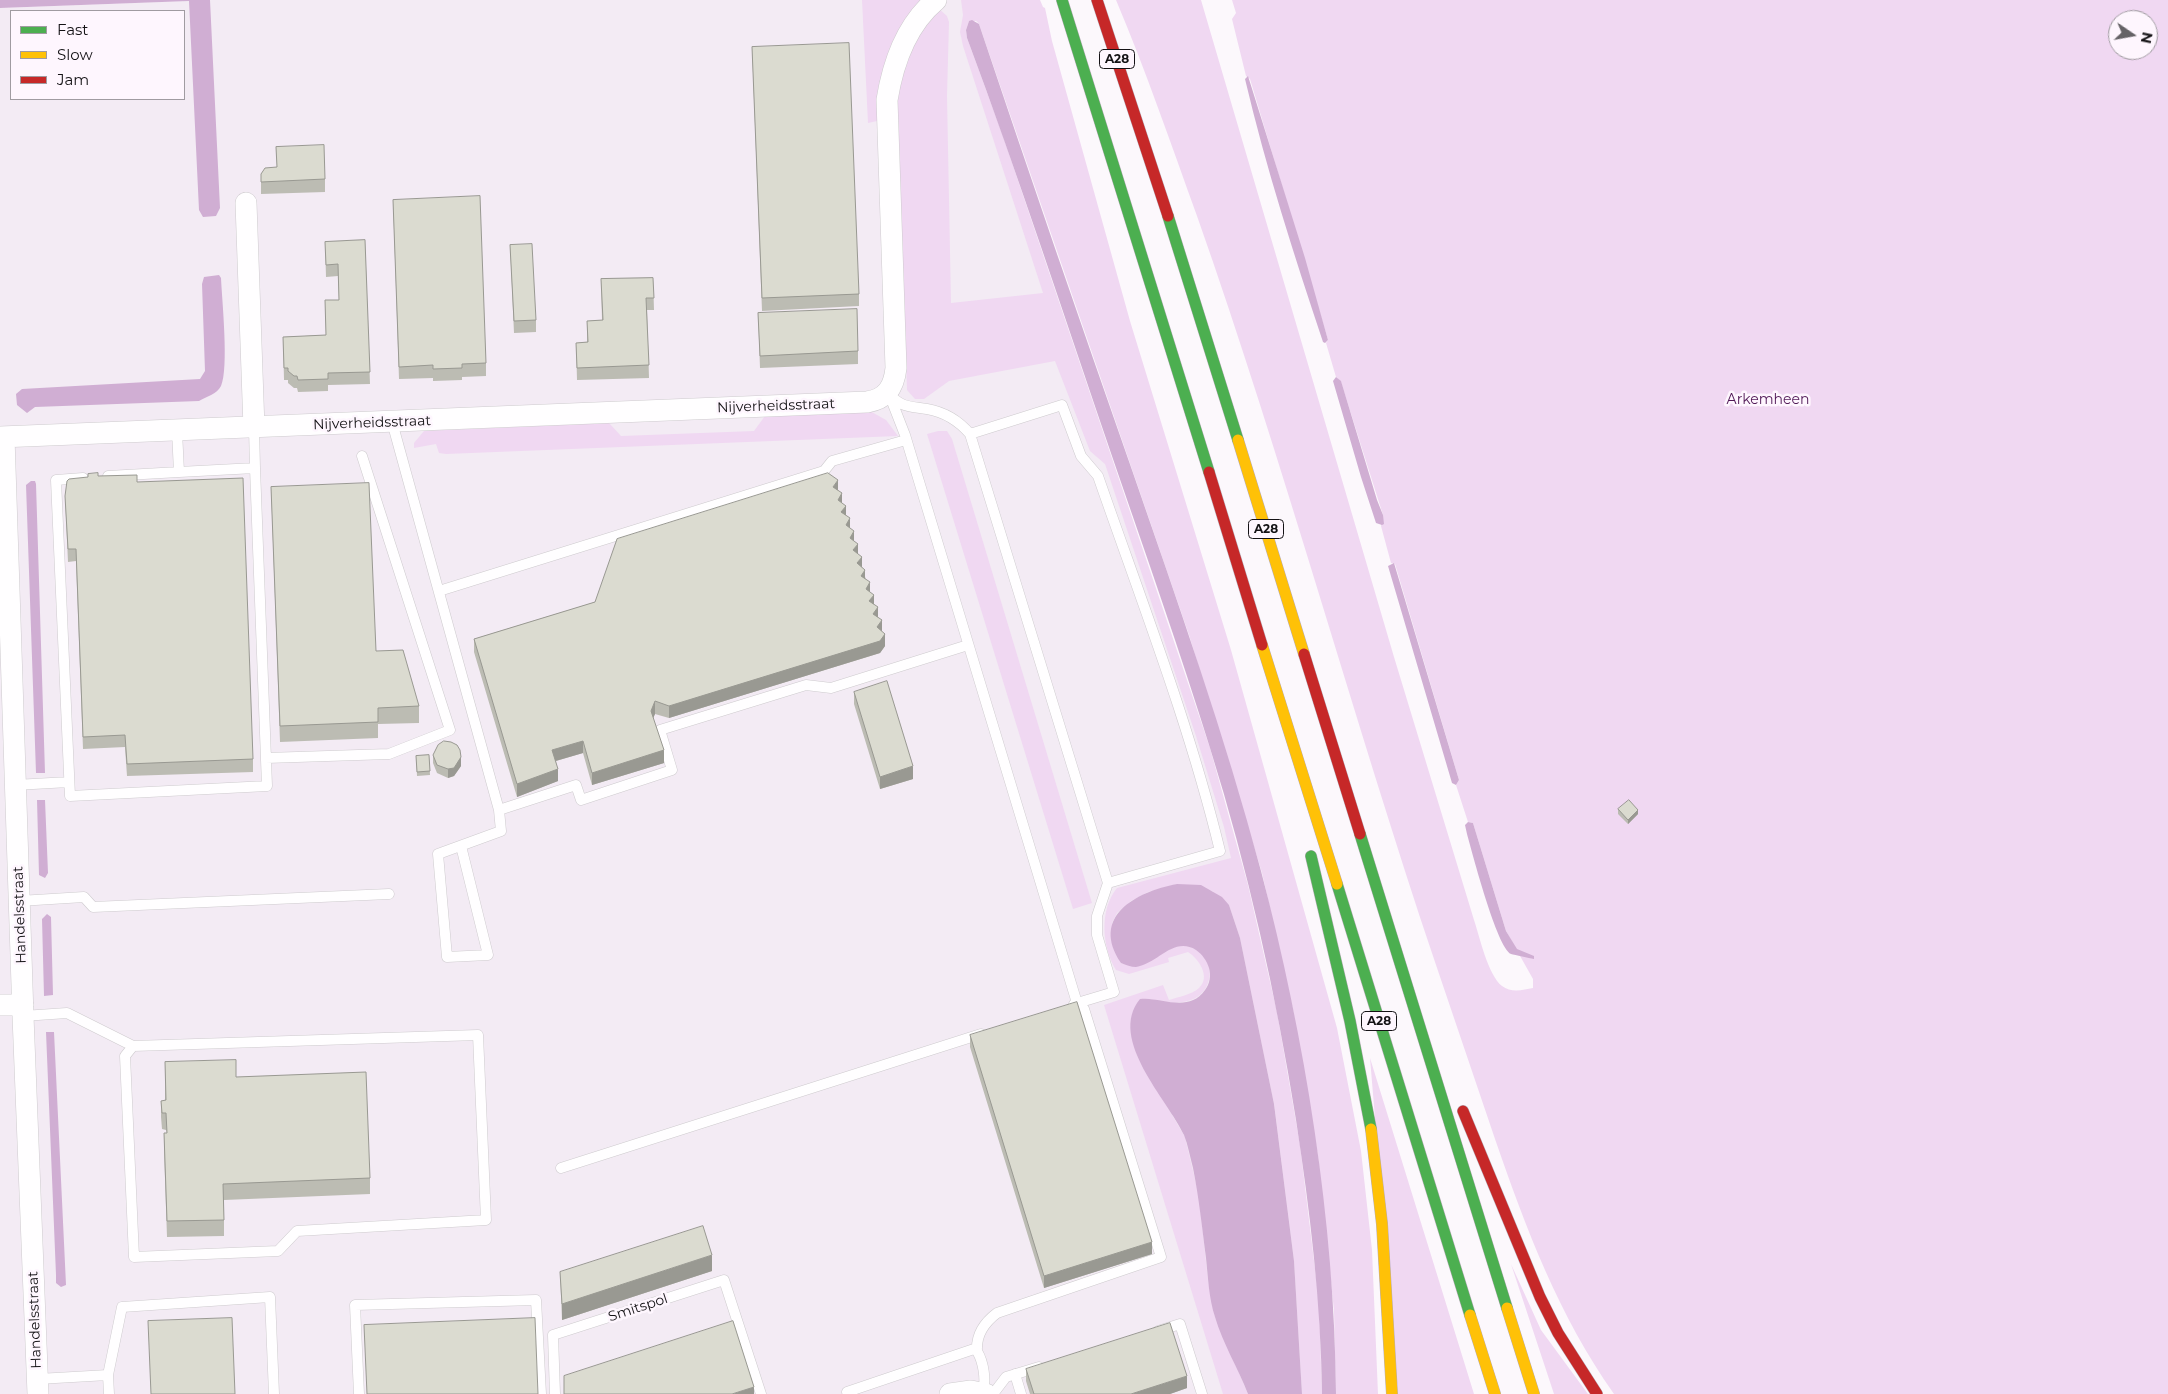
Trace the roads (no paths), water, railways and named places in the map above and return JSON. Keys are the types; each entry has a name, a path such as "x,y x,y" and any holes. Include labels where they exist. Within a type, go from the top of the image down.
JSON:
{"highway":[{"name":"A28","path":"1062,0 1495,1394"},
{"name":"A28","path":"1097,0 1143,136 1534,1394"},
{"name":"A28","path":"1263,647 1296,792"},
{"name":"A28","path":"1307,840 1358,1057 1370,1122 1381,1205 1392,1394"},
{"name":"A28","path":"1394,942 1442,1059"},
{"path":"1460,1105 1540,1297 1558,1333 1597,1394"}],"street":[{"path":"888,393 894,383 896,368 887,100 899,50 927,7 936,0"},
{"path":"246,203 254,428"},
{"name":"Nijverheidsstraat","path":"2,437 867,402 879,399 888,393"},
{"name":"Handelsstraat","path":"2,437 23,785 19,901 28,1012 38,1386"},
{"path":"0,1005 28,1012"},
{"path":"950,1394 971,1391 987,1394"}],"lane":[{"path":"888,393 898,403 949,416 963,426 970,434 1108,883 1097,916 1096,935 1114,992 1060,1008"},
{"path":"888,393 906,440 1077,1003 1084,1009 1161,1257 997,1313 989,1319 980,1332 977,1351 980,1356 987,1394"},
{"path":"970,434 1062,405 1082,456 1098,476 1175,697 1206,794 1220,851 1108,883"},
{"path":"392,422 499,810 501,831 438,854 447,957 488,955 462,846"},
{"path":"254,428 267,786 70,796 56,480 255,468"},
{"path":"177,431 179,472"},
{"path":"439,591 824,471 832,461 906,440"},
{"path":"266,758 389,754 450,730 362,456"},
{"path":"499,810 576,785 580,800 672,770 660,730 806,685 831,688 968,645"},
{"path":"23,785 69,782"},
{"path":"19,901 84,897 93,907 389,894"},
{"path":"28,1012 67,1013 133,1046 478,1035 486,1220 297,1231 278,1251 134,1257 125,1056 133,1046"},
{"path":"561,1168 990,1032"},
{"name":"Smitspol","path":"558,1386 553,1335 724,1280 734,1327 761,1394"},
{"path":"109,1394 108,1375 122,1306 270,1297 274,1394"},
{"path":"359,1394 355,1305 536,1300 541,1394"},
{"path":"1143,1335 1180,1324 1202,1394"},
{"path":"848,1394 847,1392 974,1349 977,1351"},
{"path":"987,1394 1006,1377 1051,1363"},
{"path":"1015,1374 1021,1394"},
{"path":"38,1386 108,1375"}],"park label":[{"name":"Arkemheen","path":"1768,400"}]}
